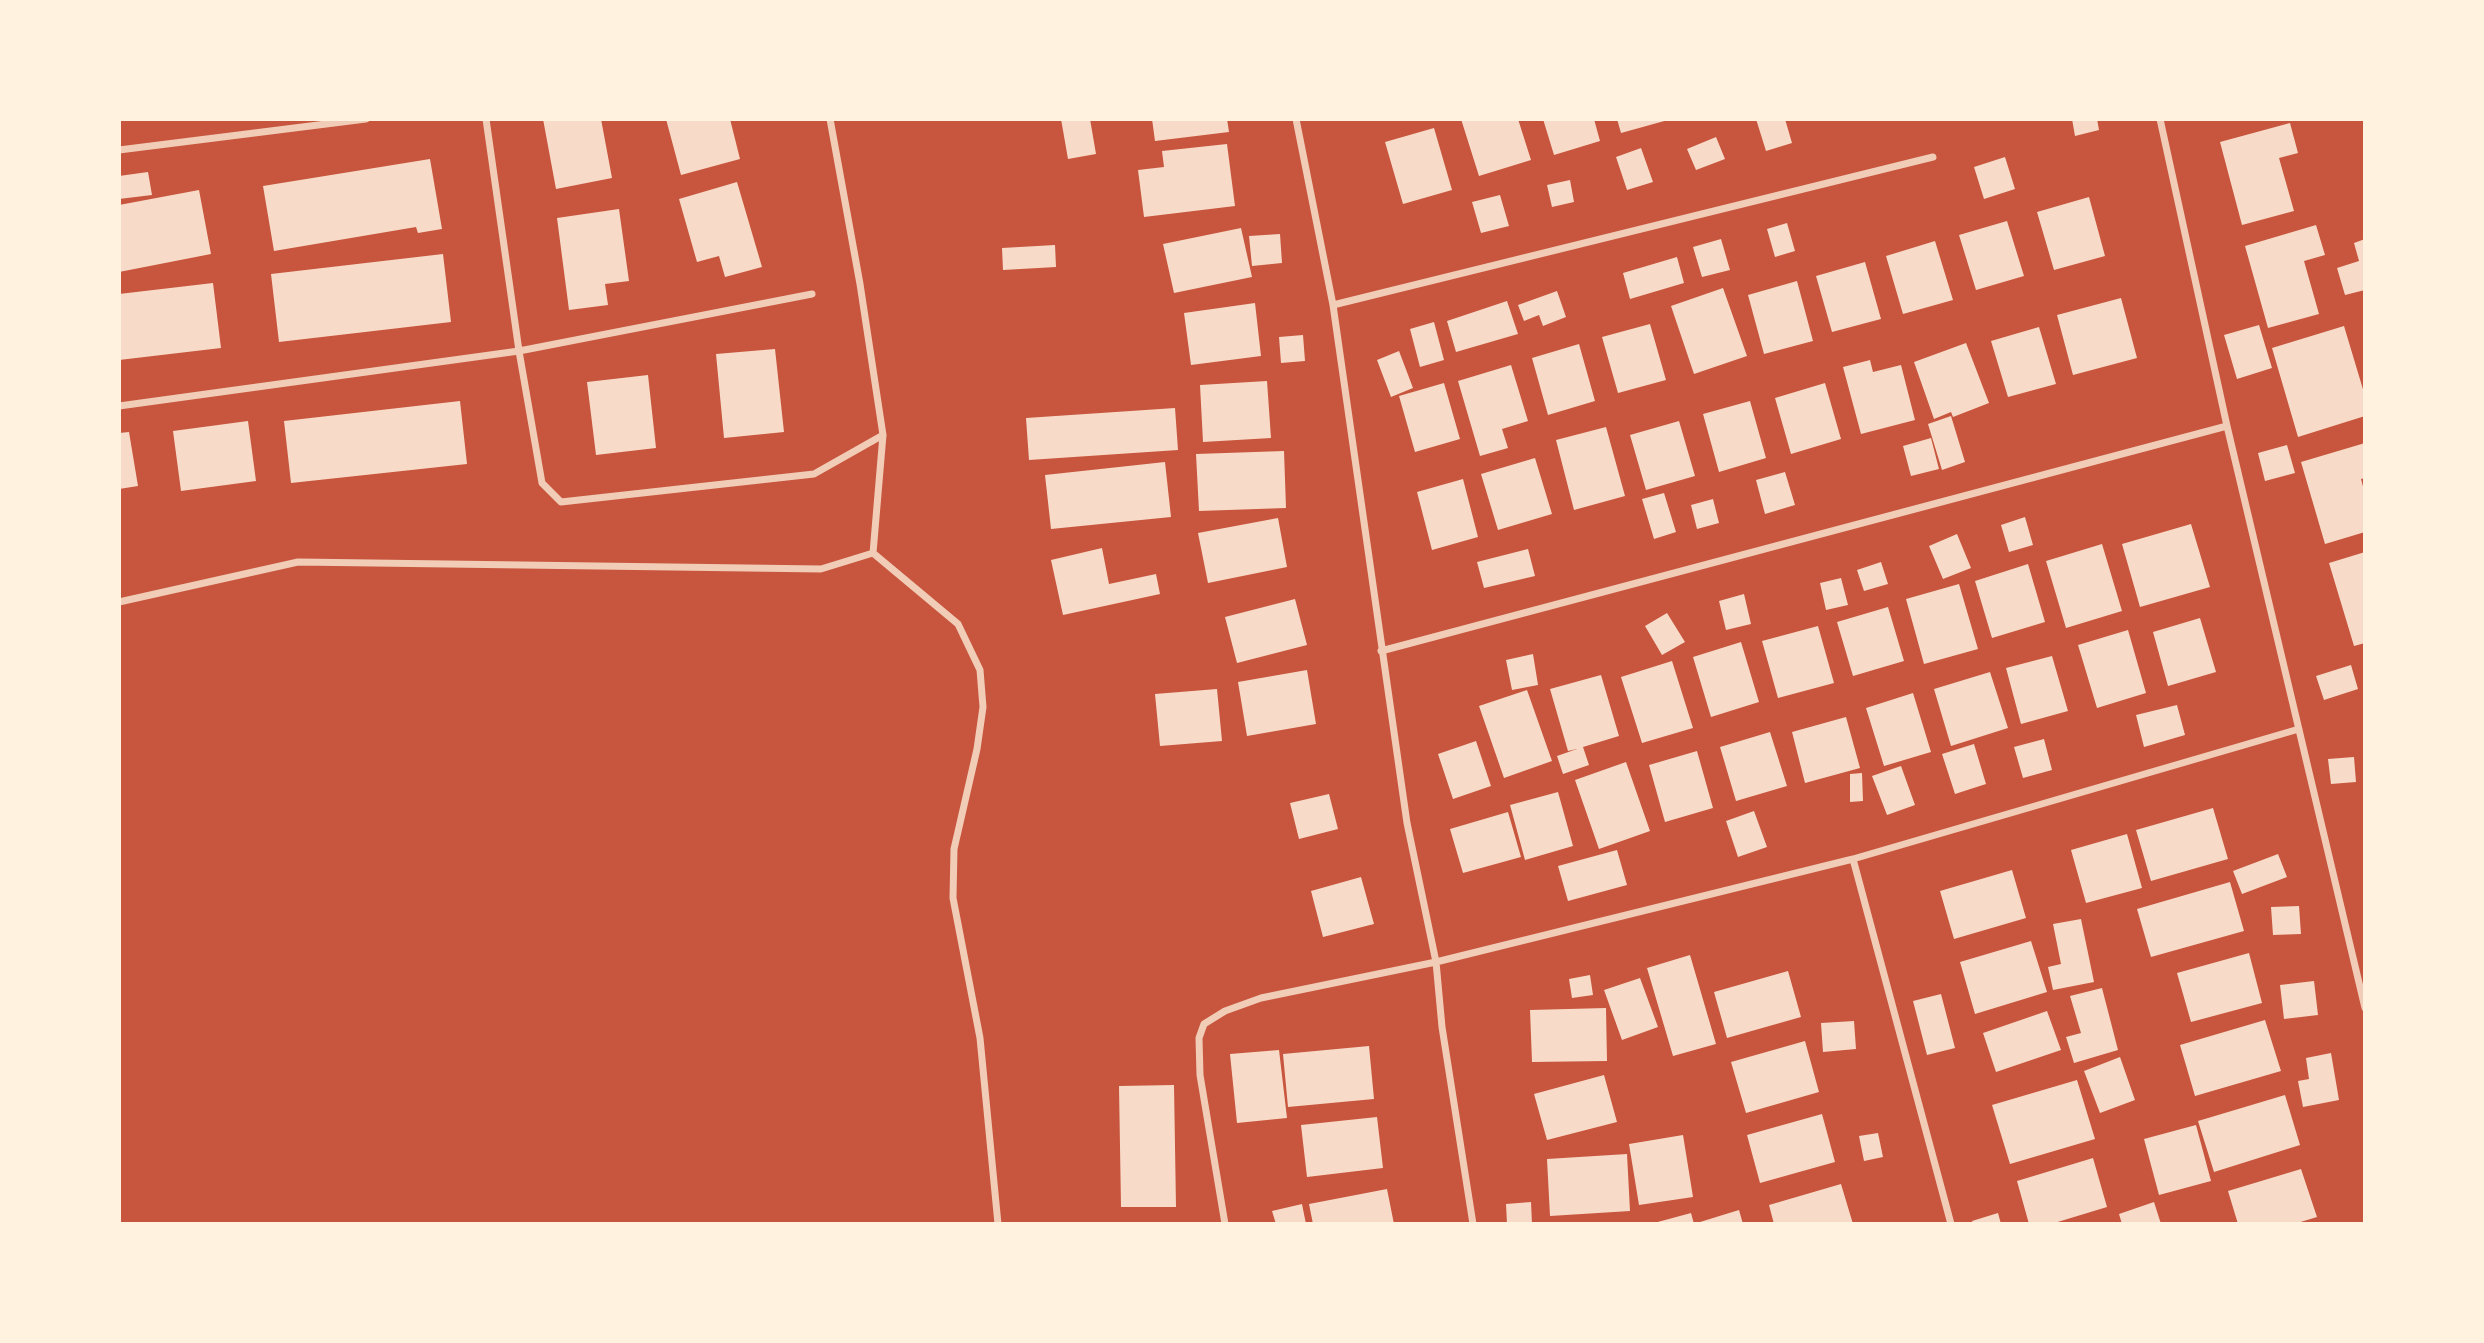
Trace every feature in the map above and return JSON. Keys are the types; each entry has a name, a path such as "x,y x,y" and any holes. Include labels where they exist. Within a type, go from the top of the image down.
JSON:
{"street":[{"path":"119,150 366,119"},
{"path":"486,119 519,351 542,483 561,502 814,474 883,435"},
{"path":"830,119 860,284 883,435 873,553"},
{"path":"1296,119 1333,305 1407,823 1436,962 1442,1027 1473,1224"},
{"path":"2160,119 2227,426 2365,1008"},
{"path":"1333,305 1933,157"},
{"path":"119,406 519,351 812,294"},
{"path":"1381,652 2227,426"},
{"path":"119,601 298,562 821,569 873,553"},
{"path":"873,553 958,624 980,670 983,707 977,749 954,849 953,898 980,1038 998,1224"},
{"path":"1225,1224 1200,1075 1199,1038 1204,1024 1225,1011 1261,998 1436,962 1853,859 2299,729"},
{"path":"1853,859 1951,1224"}],"building":[{"path":"543,119 601,119 612,178 556,189"},
{"path":"666,119 730,119 740,159 681,175"},
{"path":"1061,119 1090,119 1096,154 1068,159"},
{"path":"1152,119 1227,119 1229,132 1155,141"},
{"path":"1461,119 1518,119 1531,160 1479,176"},
{"path":"1543,119 1594,119 1600,141 1554,155"},
{"path":"1617,119 1668,119 1668,120 1621,133"},
{"path":"1756,119 1785,119 1792,143 1766,151"},
{"path":"2072,119 2097,119 2099,130 2075,136"},
{"path":"2290,123 2298,153 2279,158 2294,211 2242,225 2220,142"},
{"path":"1434,128 1452,190 1403,204 1385,142"},
{"path":"1716,137 1725,159 1696,170 1687,149"},
{"path":"1227,144 1235,206 1144,217 1138,170 1164,167 1162,151"},
{"path":"1641,148 1653,182 1627,190 1616,157"},
{"path":"2005,157 2015,189 1984,199 1974,167"},
{"path":"430,159 442,229 418,233 416,227 274,251 263,186"},
{"path":"148,172 152,195 119,199 119,176"},
{"path":"1570,180 1574,202 1552,207 1547,185"},
{"path":"737,182 762,267 725,277 719,256 697,262 679,199"},
{"path":"199,190 211,254 119,272 119,205"},
{"path":"1500,195 1509,226 1481,233 1472,202"},
{"path":"2089,197 2105,256 2054,270 2037,212"},
{"path":"619,209 629,281 605,284 608,305 569,310 557,218"},
{"path":"2007,221 2024,276 1976,290 1959,235"},
{"path":"1787,223 1795,251 1775,257 1767,229"},
{"path":"2316,225 2325,255 2304,261 2319,314 2268,328 2245,246"},
{"path":"1241,228 1252,277 1174,293 1163,244"},
{"path":"1280,234 1282,263 1252,266 1249,236"},
{"path":"1721,239 1730,270 1702,277 1693,247"},
{"path":"2365,239 2365,290 2345,295 2337,268 2359,261 2354,243"},
{"path":"1935,241 1953,300 1903,314 1886,256"},
{"path":"1055,245 1056,267 1003,270 1002,248"},
{"path":"443,254 451,322 279,342 271,274"},
{"path":"1677,257 1684,283 1630,299 1623,273"},
{"path":"1865,262 1881,319 1832,332 1816,276"},
{"path":"1797,281 1813,341 1764,354 1748,295"},
{"path":"213,283 221,348 119,360 119,294"},
{"path":"1723,288 1747,356 1694,374 1671,306"},
{"path":"1557,291 1566,317 1543,326 1539,315 1524,321 1518,305"},
{"path":"2121,298 2137,358 2073,375 2057,315"},
{"path":"1507,301 1518,334 1456,352 1447,321"},
{"path":"1255,303 1261,356 1191,365 1184,313"},
{"path":"1434,322 1444,360 1420,367 1410,329"},
{"path":"1650,324 1666,380 1618,393 1602,337"},
{"path":"2259,325 2272,368 2237,379 2224,335"},
{"path":"2344,326 2365,396 2365,416 2298,437 2272,348"},
{"path":"2039,327 2056,384 2008,397 1991,341"},
{"path":"1303,335 1305,361 1281,363 1279,337"},
{"path":"1966,343 1989,403 1953,417 1951,412 1934,419 1914,362"},
{"path":"1579,344 1595,401 1548,415 1532,358"},
{"path":"775,349 784,432 724,438 716,354"},
{"path":"1399,351 1413,388 1391,397 1377,360"},
{"path":"1870,360 1873,372 1901,365 1915,420 1861,434 1843,367"},
{"path":"1511,365 1528,421 1502,429 1508,448 1480,456 1458,381"},
{"path":"648,375 656,448 596,455 587,382"},
{"path":"1267,381 1271,438 1203,442 1200,385"},
{"path":"1444,383 1460,439 1415,452 1399,396"},
{"path":"1825,383 1841,439 1791,454 1775,398"},
{"path":"460,401 467,464 291,483 284,421"},
{"path":"1750,401 1766,458 1719,472 1703,414"},
{"path":"1175,408 1178,450 1029,460 1026,418"},
{"path":"1951,416 1965,462 1942,470 1928,424"},
{"path":"248,421 256,481 181,491 173,431"},
{"path":"1679,421 1695,476 1646,490 1630,435"},
{"path":"1606,427 1625,496 1574,510 1556,440"},
{"path":"129,432 138,486 119,489 119,433"},
{"path":"1931,438 1939,469 1911,476 1903,446"},
{"path":"2365,443 2365,478 2361,479 2365,494 2365,532 2325,544 2301,462"},
{"path":"2287,445 2295,473 2265,481 2258,453"},
{"path":"1284,451 1286,508 1199,511 1196,454"},
{"path":"1535,458 1552,514 1498,530 1481,474"},
{"path":"1165,462 1171,517 1051,529 1045,475"},
{"path":"1785,472 1795,505 1765,514 1756,480"},
{"path":"1463,479 1478,537 1432,550 1417,492"},
{"path":"1664,493 1676,532 1654,539 1642,499"},
{"path":"1713,499 1719,523 1697,529 1691,505"},
{"path":"2025,517 2033,545 2009,552 2001,525"},
{"path":"1278,518 1287,567 1208,583 1198,533"},
{"path":"2191,524 2210,587 2140,607 2122,544"},
{"path":"1957,534 1971,568 1943,579 1929,546"},
{"path":"2102,544 2122,611 2066,628 2046,561"},
{"path":"1102,548 1109,584 1156,574 1160,594 1063,615 1051,560"},
{"path":"1528,549 1535,576 1484,588 1477,562"},
{"path":"2365,552 2365,643 2354,646 2329,563"},
{"path":"1881,562 1888,584 1864,591 1857,570"},
{"path":"2028,564 2045,622 1992,638 1975,581"},
{"path":"1841,578 1848,605 1826,610 1820,583"},
{"path":"1959,584 1978,649 1924,664 1906,599"},
{"path":"1744,594 1751,624 1726,630 1719,601"},
{"path":"1295,599 1307,645 1237,663 1225,617"},
{"path":"1888,607 1904,661 1853,676 1837,622"},
{"path":"1667,613 1685,642 1662,655 1645,626"},
{"path":"2200,618 2216,672 2168,686 2153,632"},
{"path":"1818,626 1834,683 1778,698 1762,641"},
{"path":"2128,630 2146,693 2097,708 2078,645"},
{"path":"1741,642 1759,702 1711,717 1693,657"},
{"path":"1533,654 1538,685 1512,690 1506,660"},
{"path":"2052,656 2068,711 2021,724 2006,668"},
{"path":"1672,661 1693,728 1642,743 1621,677"},
{"path":"2351,665 2358,689 2324,700 2316,676"},
{"path":"1307,670 1316,724 1247,736 1238,682"},
{"path":"1990,672 2008,728 1951,746 1934,689"},
{"path":"1601,675 1619,736 1583,747 1589,765 1563,774 1557,756 1577,749 1568,751 1550,689"},
{"path":"1217,689 1222,741 1160,746 1155,694"},
{"path":"1527,690 1552,761 1504,778 1479,706"},
{"path":"1913,693 1931,752 1884,766 1866,708"},
{"path":"2177,705 2185,735 2144,747 2136,715"},
{"path":"1846,717 1860,768 1805,783 1792,732"},
{"path":"1770,732 1787,786 1736,801 1720,747"},
{"path":"2044,739 2052,770 2023,778 2014,747"},
{"path":"1476,741 1491,786 1453,799 1438,754"},
{"path":"1974,744 1986,784 1955,794 1942,754"},
{"path":"1697,751 1713,808 1665,822 1649,765"},
{"path":"2354,757 2356,782 2331,784 2328,759"},
{"path":"1626,762 1650,831 1599,849 1575,780"},
{"path":"1901,766 1915,805 1887,815 1872,776"},
{"path":"1862,773 1863,801 1850,802 1850,774"},
{"path":"1558,792 1573,846 1525,860 1510,805"},
{"path":"1329,794 1338,829 1299,839 1290,803"},
{"path":"2213,808 2228,859 2151,881 2136,830"},
{"path":"1754,811 1767,847 1738,857 1726,821"},
{"path":"1508,812 1521,857 1463,873 1450,829"},
{"path":"2127,834 2142,888 2086,903 2071,850"},
{"path":"1617,850 1627,885 1568,901 1558,866"},
{"path":"2278,854 2287,877 2242,894 2233,871"},
{"path":"2012,870 2026,918 1954,939 1940,891"},
{"path":"1361,877 1374,924 1323,937 1311,891"},
{"path":"2230,882 2244,931 2151,957 2137,909"},
{"path":"2299,906 2301,934 2273,935 2271,907"},
{"path":"2081,919 2094,982 2053,990 2048,967 2061,964 2053,924"},
{"path":"2031,941 2047,992 1975,1014 1960,962"},
{"path":"2249,953 2262,1003 2191,1022 2177,973"},
{"path":"1690,955 1716,1044 1673,1056 1647,968"},
{"path":"1788,971 1801,1017 1727,1038 1714,992"},
{"path":"1590,975 1593,995 1572,998 1569,979"},
{"path":"1640,978 1658,1027 1622,1040 1604,990"},
{"path":"2314,981 2318,1015 2284,1019 2280,985"},
{"path":"2102,988 2118,1050 2074,1063 2066,1037 2081,1033 2070,996"},
{"path":"1941,994 1955,1048 1927,1055 1913,1001"},
{"path":"1606,1008 1607,1061 1532,1062 1530,1010"},
{"path":"2047,1011 2061,1050 1996,1072 1983,1033"},
{"path":"2265,1020 2281,1071 2195,1096 2180,1045"},
{"path":"1854,1021 1856,1049 1823,1052 1821,1023"},
{"path":"1805,1041 1819,1092 1746,1113 1731,1062"},
{"path":"1369,1046 1374,1099 1288,1107 1283,1054"},
{"path":"1279,1050 1287,1118 1237,1123 1230,1054"},
{"path":"2331,1053 2339,1100 2303,1107 2298,1081 2309,1079 2306,1058"},
{"path":"2120,1057 2135,1100 2100,1113 2084,1071"},
{"path":"1604,1075 1617,1122 1547,1140 1534,1094"},
{"path":"2077,1080 2095,1139 2010,1164 1992,1105"},
{"path":"1174,1085 1176,1207 1121,1207 1119,1086"},
{"path":"2285,1095 2300,1145 2214,1172 2198,1121"},
{"path":"1822,1114 1835,1162 1760,1183 1747,1135"},
{"path":"1377,1117 1383,1168 1307,1177 1301,1125"},
{"path":"2196,1125 2211,1181 2159,1195 2144,1139"},
{"path":"1878,1133 1883,1157 1864,1161 1859,1136"},
{"path":"1683,1135 1693,1197 1639,1205 1629,1144"},
{"path":"1627,1154 1630,1211 1550,1216 1547,1159"},
{"path":"2093,1158 2107,1207 2051,1224 2029,1224 2017,1181"},
{"path":"2301,1169 2317,1217 2294,1224 2238,1224 2228,1191"},
{"path":"1841,1184 1853,1224 1774,1224 1769,1205"},
{"path":"1387,1189 1394,1224 1313,1224 1309,1204"},
{"path":"1531,1202 1532,1224 1507,1224 1506,1204"},
{"path":"2154,1202 2161,1224 2122,1224 2119,1214"},
{"path":"1302,1204 1306,1224 1276,1224 1272,1211"},
{"path":"1739,1210 1743,1224 1700,1224 1700,1222"},
{"path":"1691,1213 1694,1224 1654,1223"},
{"path":"1998,1213 2001,1224 1973,1224 1972,1221"}]}
